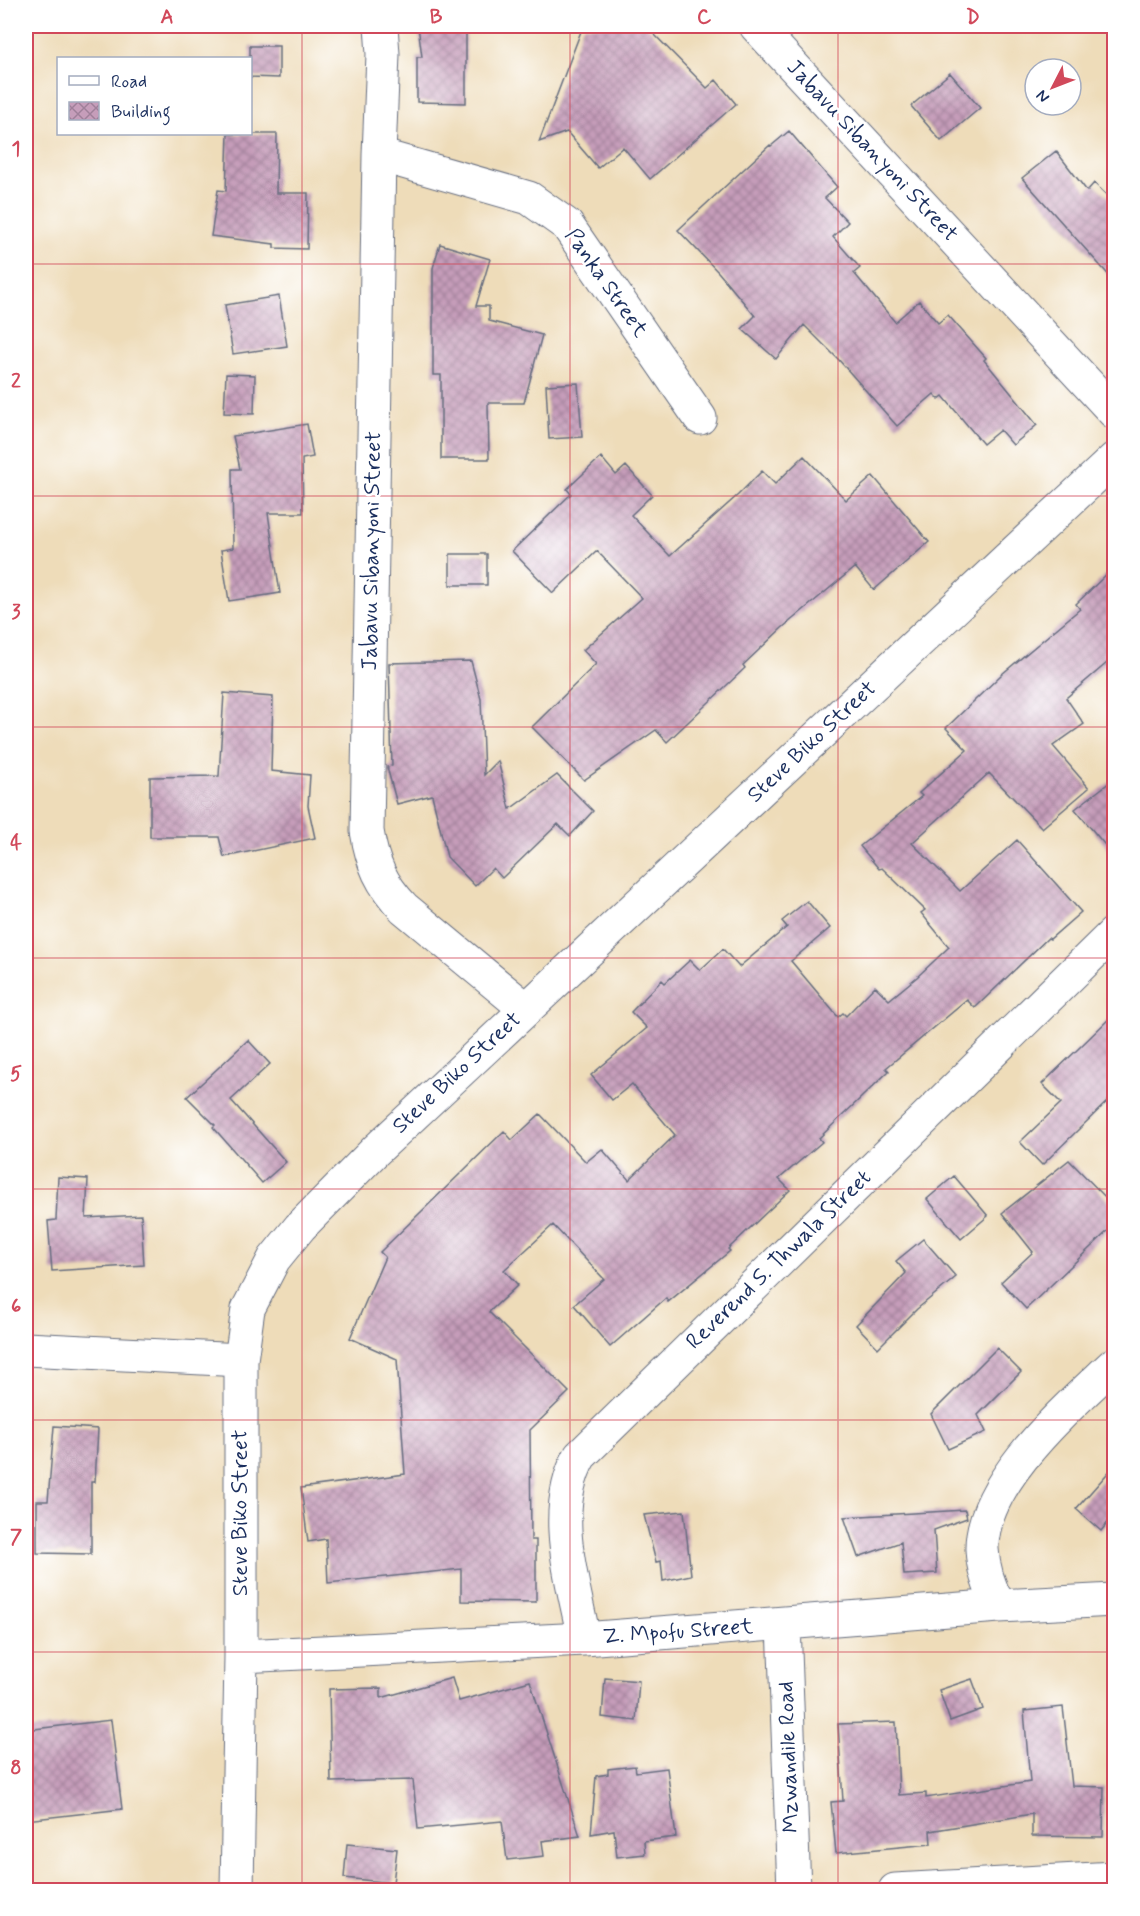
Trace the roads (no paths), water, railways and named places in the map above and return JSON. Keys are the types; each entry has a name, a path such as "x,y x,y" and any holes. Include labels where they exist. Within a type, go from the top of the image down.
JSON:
{"street":[{"name":"Jabavu Sibanyoni Street","path":"381,26 383,54 379,155 367,831 370,854 389,892 404,908 525,1009"},
{"name":"Jabavu Sibanyoni Street","path":"756,26 1114,412"},
{"name":"Panka Street","path":"379,155 529,198 567,225 700,418"},
{"name":"Steve Biko Street","path":"237,1890 241,1656 241,1360 248,1310 274,1259 300,1227 375,1151 1114,459"},
{"name":"Reverend S. Thwala Street","path":"584,1639 568,1559 564,1523 566,1493 571,1472 580,1456 1114,933"},
{"path":"26,1349 241,1360"},
{"path":"999,1606 990,1587 982,1549 988,1514 1004,1484 1045,1430 1114,1364"},
{"name":"Z. Mpofu Street","path":"241,1656 584,1639 999,1606 1114,1600"},
{"name":"Mzwandile Road","path":"784,1624 794,1890"},
{"path":"895,1890 1114,1878"}]}
